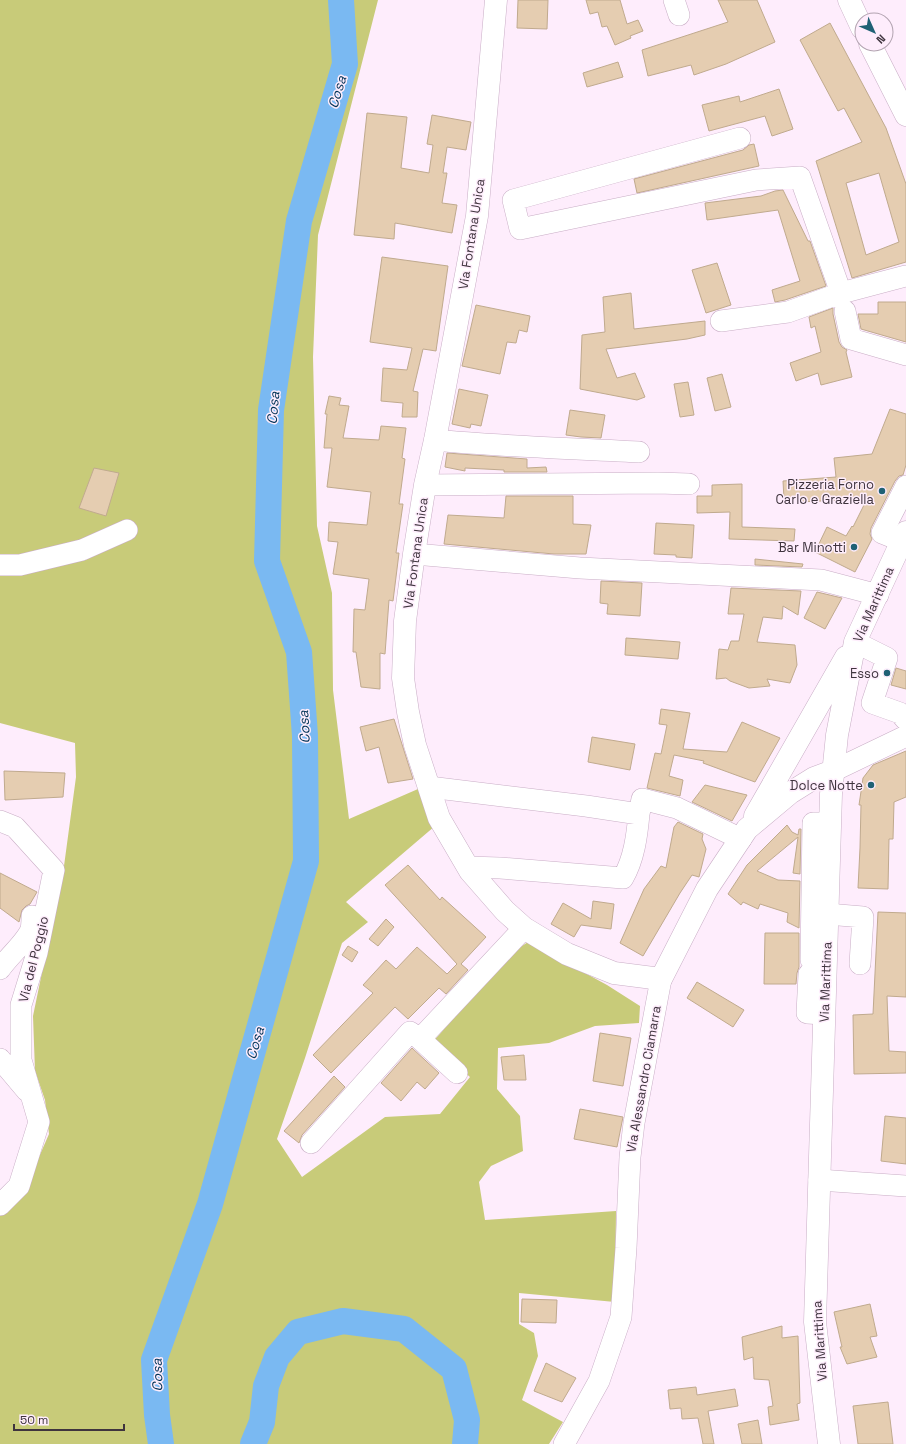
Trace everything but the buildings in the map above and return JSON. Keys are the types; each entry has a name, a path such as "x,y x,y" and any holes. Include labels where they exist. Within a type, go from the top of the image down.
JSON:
{"main road":[{"name":"Via Fontana Unica","path":"496,0 476,216 435,440 425,485 414,554 406,621 403,678 415,744 439,818 468,867 505,911 524,928 567,954 614,973 661,979"},
{"path":"849,0 855,12"},
{"path":"874,52 906,115"},
{"name":"Via Marittima","path":"829,1444 815,1322 824,1014 822,922 833,771 837,735 855,642 904,537"},
{"path":"744,834 855,642"},
{"name":"Via Alessandro Ciamarra","path":"661,979 707,889 744,834 790,793 814,778 833,771"}],"street":[{"path":"740,138 513,200 520,229 756,180 800,177 843,302 851,339 906,355"},
{"path":"721,321 788,312 843,302 906,276"},
{"path":"435,440 480,444 639,452"},
{"path":"425,485 689,484"},
{"path":"904,537 882,533 905,491"},
{"path":"0,565 20,565 82,550 126,530"},
{"path":"414,554 580,568 821,580 878,595"},
{"path":"855,642 887,658 872,703 900,713 906,720"},
{"path":"833,771 906,736"},
{"path":"429,787 639,814"},
{"path":"468,867 500,868 623,878 634,845 642,799 677,808 744,834"},
{"name":"Via del Poggio","path":"0,821 15,827 54,870 37,953 21,1005 21,1060 39,1122 19,1186 0,1205"},
{"path":"0,969 6,959 31,929 32,916"},
{"path":"824,1014 807,1013 810,967 822,922 863,917 860,964"},
{"path":"420,1039 524,928"},
{"name":"Via Alessandro Ciamarra","path":"564,1444 599,1381 621,1317 630,1157 634,1123 661,979"},
{"path":"311,1143 410,1032 420,1039 457,1073"},
{"path":"0,1059 32,1098"},
{"path":"819,1180 906,1186"}],"green space":[{"path":"0,0 378,0 318,235 313,357 317,526 332,593 333,690 349,819 418,789 435,826 346,902 368,922 342,943 277,1139 302,1177 385,1117 440,1114 470,1077 431,1043 510,954 528,942 607,985 640,1006 639,1023 595,1026 549,1043 498,1048 497,1089 520,1116 523,1151 491,1166 479,1182 485,1220 616,1211 615,1302 519,1293 519,1324 534,1333 538,1356 522,1400 563,1422 549,1444 0,1444 0,1214 25,1189 49,1134 45,1100 35,1071 33,1016 64,866 76,777 75,743 0,723"}],"waterway":[{"name":"Cosa","path":"161,1444 157,1415 154,1360 210,1204 306,861 305,736 299,652 267,561 271,410 299,221 345,64 341,0"},
{"name":"Cosa","path":"253,1444 262,1422 266,1386 277,1357 298,1332 343,1321 404,1329 454,1369 467,1420 465,1444"}],"place":[{"name":"Pizzeria Forno Carlo e Graziella","path":"882,491"},
{"name":"Bar Minotti","path":"854,547"},
{"name":"Esso","path":"887,673"},
{"name":"Dolce Notte","path":"871,785"}]}
